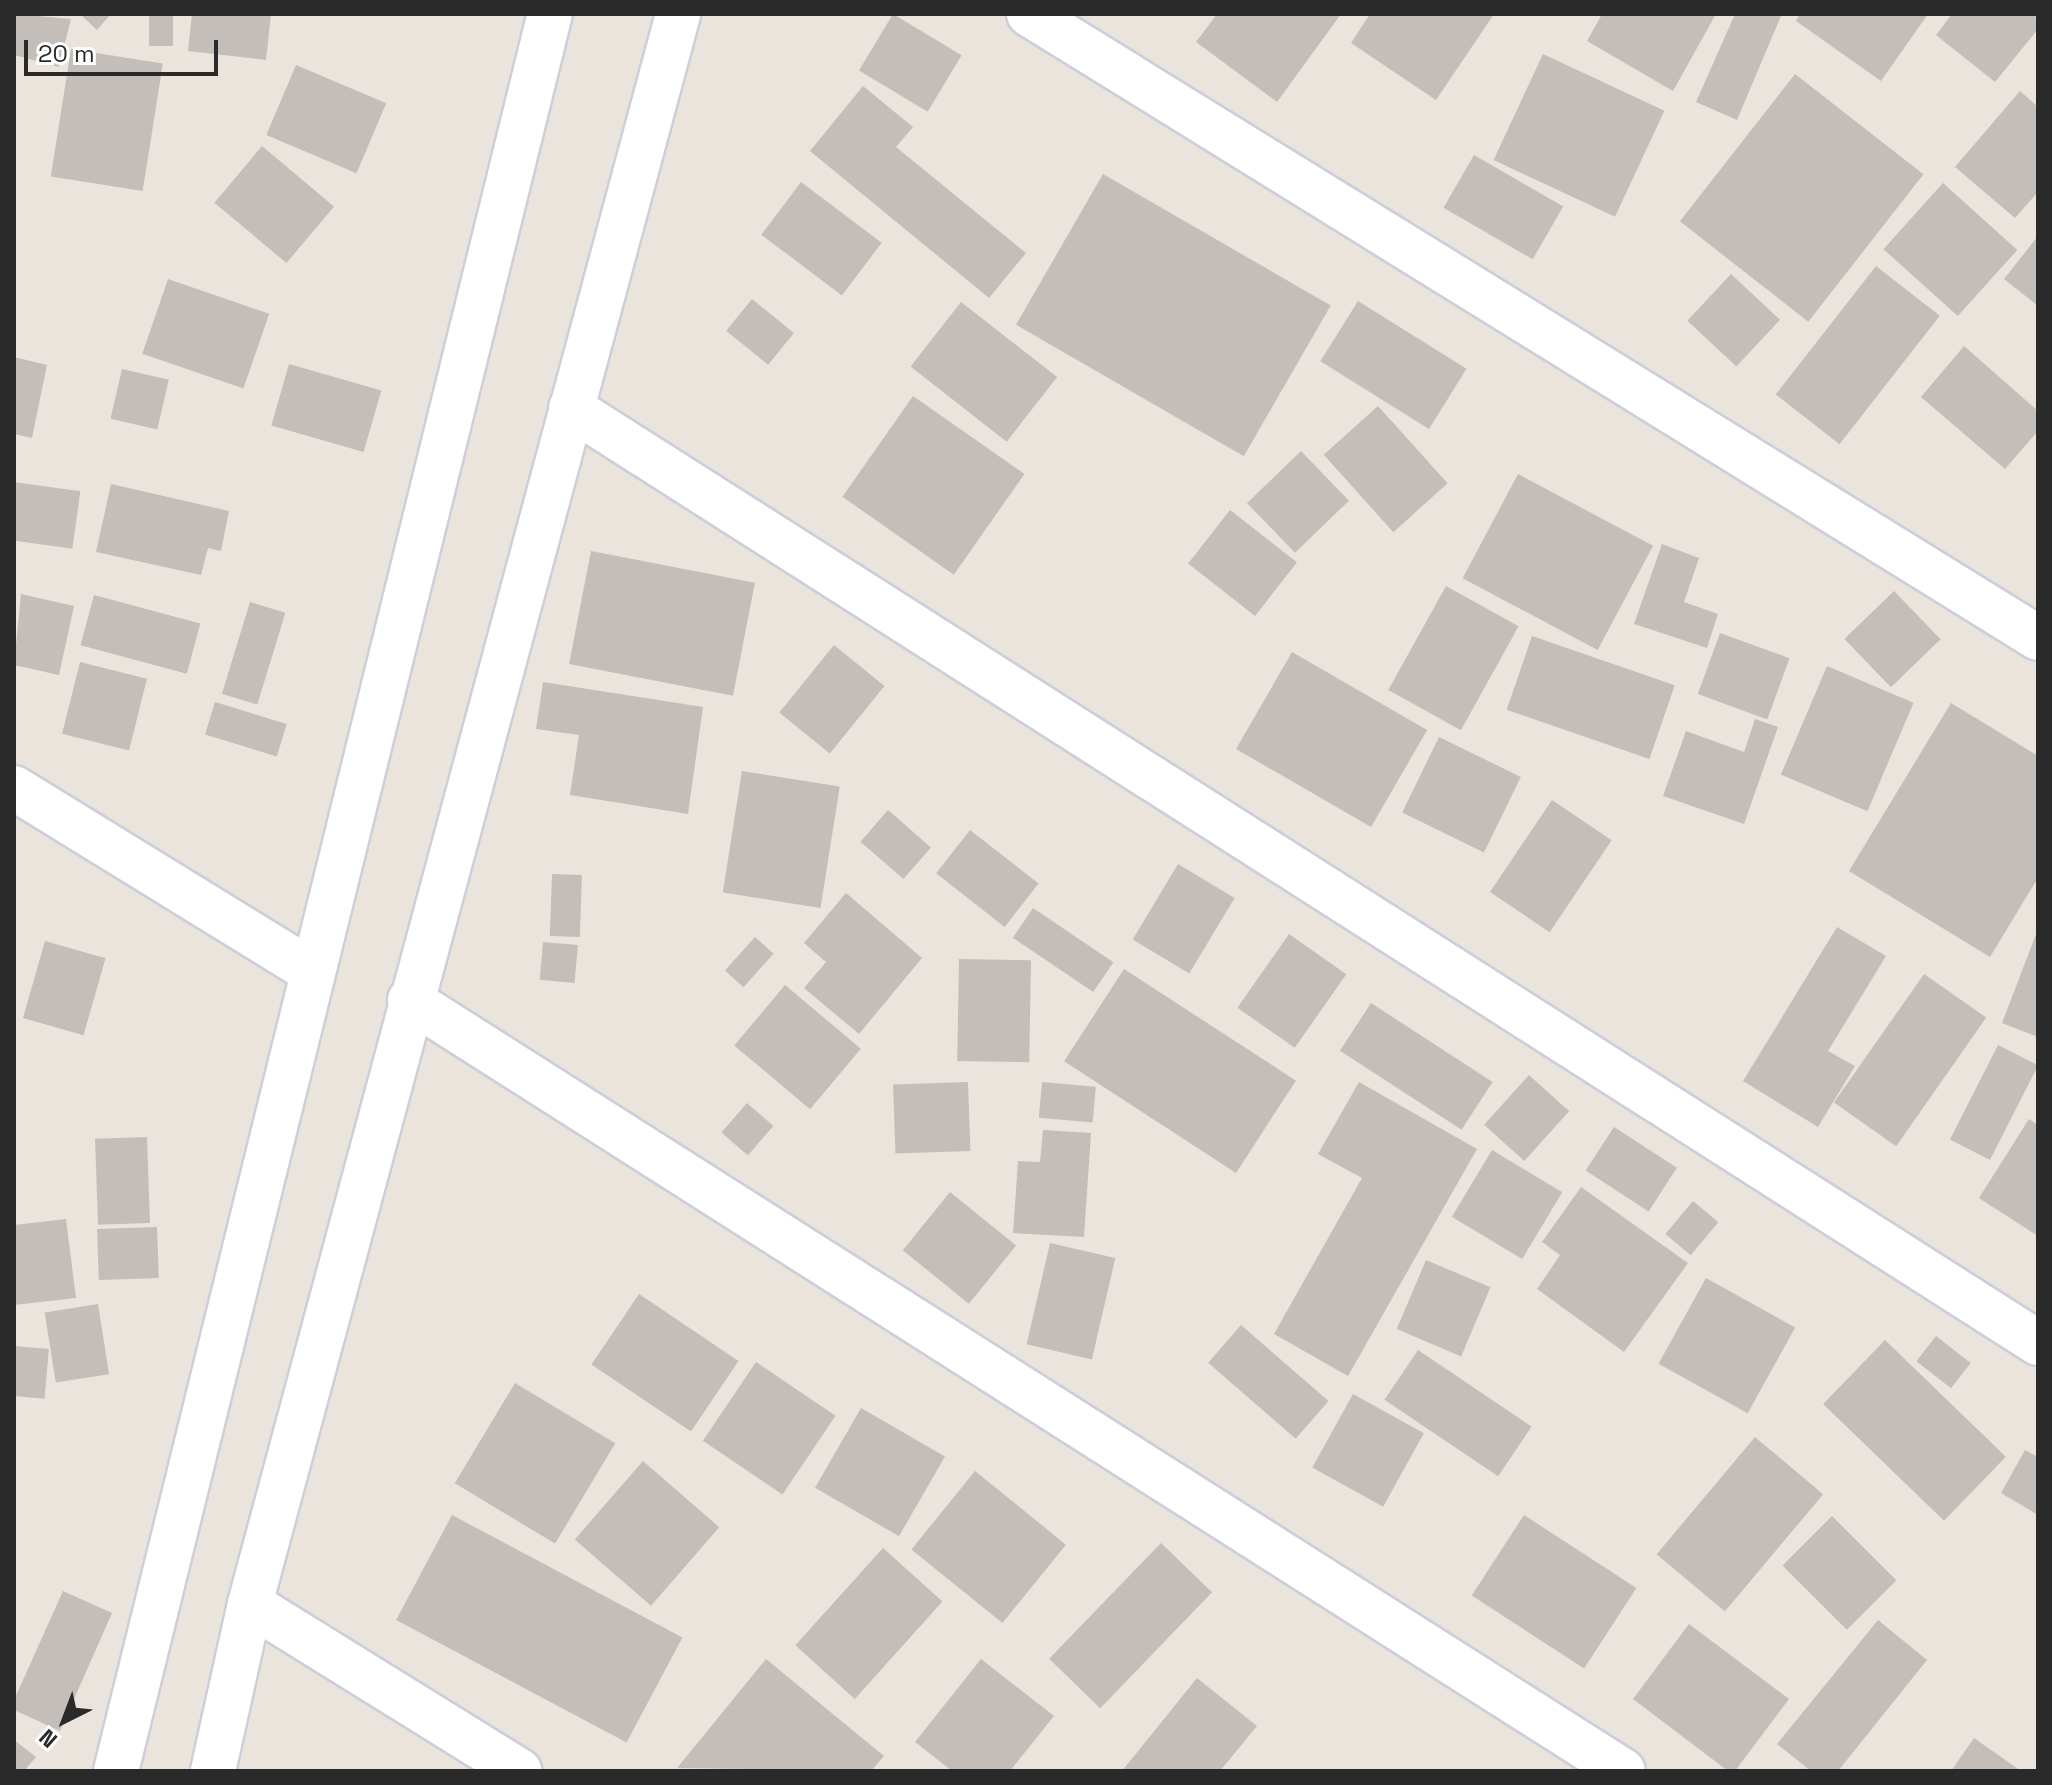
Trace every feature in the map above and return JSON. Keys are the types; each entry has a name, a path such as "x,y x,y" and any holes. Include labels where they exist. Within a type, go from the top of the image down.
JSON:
{"street":[{"path":"116,1771 550,14"},
{"path":"213,1771 250,1604 410,1000 678,14"},
{"path":"1029,14 2038,638"},
{"path":"571,408 2038,1343"},
{"path":"14,788 312,971"},
{"path":"410,1000 1623,1771"},
{"path":"250,1604 519,1771"}],"building":[{"path":"14,14 71,19 59,67 14,55"},
{"path":"80,14 111,14 97,30"},
{"path":"149,14 173,14 173,46 149,46"},
{"path":"192,14 271,14 266,60 188,51"},
{"path":"893,14 962,55 928,112 859,71"},
{"path":"1217,14 1341,14 1277,102 1196,42"},
{"path":"1370,14 1494,14 1436,100 1351,43"},
{"path":"1602,14 1716,14 1673,91 1587,41"},
{"path":"1735,14 1781,16 1737,120 1696,102"},
{"path":"1800,14 1928,14 1881,81 1796,21"},
{"path":"1952,14 2035,14 2038,29 1995,82 1936,35"},
{"path":"71,49 163,64 143,191 51,176"},
{"path":"1543,54 1664,111 1615,217 1494,160"},
{"path":"296,65 386,103 357,173 266,135"},
{"path":"1795,74 1923,174 1808,322 1680,221"},
{"path":"863,86 913,127 896,147 1026,253 989,298 810,151"},
{"path":"2020,91 2038,107 2038,192 2015,218 1955,167"},
{"path":"262,146 334,206 286,263 214,203"},
{"path":"1474,155 1563,206 1533,259 1444,208"},
{"path":"1103,174 1331,306 1244,456 1016,325"},
{"path":"801,182 882,243 842,295 761,235"},
{"path":"1943,183 2017,250 1958,316 1883,249"},
{"path":"2038,236 2038,306 2004,279"},
{"path":"1876,266 1940,316 1839,444 1776,394"},
{"path":"1731,274 1780,320 1736,367 1687,321"},
{"path":"168,279 269,314 243,389 142,354"},
{"path":"752,299 794,333 768,365 726,331"},
{"path":"1358,301 1467,369 1429,429 1320,361"},
{"path":"961,302 1057,377 1007,442 911,367"},
{"path":"1964,346 2038,411 2038,431 2005,469 1921,397"},
{"path":"14,357 47,365 32,438 14,434"},
{"path":"289,364 381,390 364,452 271,426"},
{"path":"122,369 169,380 157,429 111,419"},
{"path":"913,396 1024,474 954,575 842,497"},
{"path":"1378,406 1448,483 1393,532 1324,455"},
{"path":"1301,451 1349,501 1295,553 1247,503"},
{"path":"1518,474 1653,546 1598,650 1463,578"},
{"path":"14,482 80,491 72,549 14,541"},
{"path":"111,484 229,511 221,551 208,548 201,575 96,552"},
{"path":"1230,510 1297,562 1255,616 1188,564"},
{"path":"1662,544 1699,558 1684,602 1718,614 1707,648 1634,624"},
{"path":"591,551 755,583 733,696 569,664"},
{"path":"1446,586 1519,626 1461,730 1388,690"},
{"path":"1894,591 1941,639 1891,687 1844,639"},
{"path":"21,594 74,606 59,675 14,665"},
{"path":"94,595 200,623 187,674 81,645"},
{"path":"250,602 285,613 257,705 222,694"},
{"path":"1720,633 1790,658 1767,719 1698,694"},
{"path":"1532,636 1675,685 1649,759 1507,710"},
{"path":"834,645 885,686 830,754 779,713"},
{"path":"1292,652 1427,730 1371,827 1236,749"},
{"path":"80,662 147,679 129,750 62,734"},
{"path":"1827,666 1914,703 1867,811 1781,775"},
{"path":"543,682 703,707 688,814 570,795 579,735 536,729"},
{"path":"215,702 287,724 277,756 205,735"},
{"path":"1951,703 2038,756 2038,878 1990,957 1849,871"},
{"path":"1755,719 1778,727 1744,824 1663,796 1686,731 1744,752"},
{"path":"1439,737 1521,777 1484,852 1402,812"},
{"path":"742,771 840,786 821,908 723,892"},
{"path":"1552,800 1612,840 1550,932 1490,892"},
{"path":"888,810 931,847 903,879 860,842"},
{"path":"970,830 1039,884 1005,927 936,873"},
{"path":"1178,864 1235,898 1189,973 1133,939"},
{"path":"552,874 582,875 580,937 550,936"},
{"path":"846,893 922,958 859,1034 804,988 826,962 804,943"},
{"path":"1033,908 1113,962 1093,992 1013,938"},
{"path":"1837,927 1886,956 1828,1051 1855,1066 1818,1127 1743,1081"},
{"path":"2038,929 2038,1037 2002,1023"},
{"path":"1289,934 1346,974 1295,1048 1237,1008"},
{"path":"755,937 774,954 743,987 725,970"},
{"path":"45,941 106,958 84,1035 23,1018"},
{"path":"543,942 578,945 575,983 540,980"},
{"path":"959,959 1031,960 1029,1062 957,1061"},
{"path":"1124,969 1296,1081 1236,1173 1064,1061"},
{"path":"1924,974 1986,1018 1896,1146 1834,1103"},
{"path":"785,985 861,1049 810,1109 734,1046"},
{"path":"1371,1003 1493,1082 1462,1130 1340,1051"},
{"path":"1998,1045 2038,1066 1990,1160 1950,1139"},
{"path":"1529,1075 1569,1111 1524,1161 1484,1125"},
{"path":"968,1082 970,1151 895,1154 893,1085"},
{"path":"1042,1082 1096,1087 1093,1123 1039,1118"},
{"path":"1359,1082 1477,1149 1348,1376 1274,1334 1362,1178 1318,1154"},
{"path":"747,1103 773,1126 748,1155 721,1132"},
{"path":"2029,1119 2038,1125 2038,1236 1979,1198"},
{"path":"1614,1127 1677,1168 1649,1211 1586,1171"},
{"path":"1043,1130 1091,1133 1084,1237 1013,1233 1018,1161 1040,1162"},
{"path":"147,1137 150,1223 98,1225 95,1139"},
{"path":"1492,1150 1562,1192 1522,1259 1452,1217"},
{"path":"1581,1187 1688,1263 1624,1352 1537,1289 1560,1255 1542,1242"},
{"path":"950,1192 1016,1245 969,1304 903,1250"},
{"path":"1693,1201 1718,1222 1691,1255 1665,1234"},
{"path":"66,1219 76,1298 14,1305 14,1225"},
{"path":"157,1227 159,1278 99,1280 97,1229"},
{"path":"1050,1243 1115,1258 1092,1359 1027,1344"},
{"path":"1426,1260 1490,1287 1461,1356 1397,1329"},
{"path":"1706,1278 1795,1327 1748,1413 1658,1364"},
{"path":"639,1294 738,1361 691,1432 591,1364"},
{"path":"98,1304 109,1374 56,1383 45,1312"},
{"path":"1241,1325 1329,1401 1296,1439 1208,1363"},
{"path":"1936,1336 1971,1363 1951,1388 1916,1361"},
{"path":"1885,1340 2006,1457 1944,1521 1823,1404"},
{"path":"15,1346 49,1349 45,1399 14,1396"},
{"path":"1418,1350 1532,1427 1498,1476 1384,1400"},
{"path":"756,1362 836,1416 782,1494 703,1441"},
{"path":"515,1383 615,1443 555,1544 455,1483"},
{"path":"1353,1394 1424,1433 1383,1507 1312,1467"},
{"path":"861,1408 945,1456 899,1536 815,1488"},
{"path":"1755,1437 1823,1494 1725,1611 1657,1554"},
{"path":"2025,1450 2038,1457 2038,1515 2001,1493"},
{"path":"643,1461 719,1527 651,1606 575,1539"},
{"path":"975,1471 1066,1545 1002,1623 911,1549"},
{"path":"452,1515 682,1638 627,1743 396,1620"},
{"path":"1524,1515 1636,1588 1584,1668 1472,1596"},
{"path":"1832,1516 1896,1580 1847,1630 1783,1565"},
{"path":"1161,1543 1212,1592 1100,1708 1049,1659"},
{"path":"883,1548 942,1602 855,1699 795,1645"},
{"path":"63,1591 112,1613 60,1731 14,1710 14,1700"},
{"path":"1878,1620 1927,1660 1838,1771 1811,1771 1777,1744"},
{"path":"1689,1624 1789,1699 1735,1771 1728,1771 1633,1699"},
{"path":"766,1659 884,1756 871,1771 677,1768"},
{"path":"981,1659 1054,1716 1010,1771 952,1771 915,1742"},
{"path":"1197,1678 1257,1726 1220,1771 1122,1771"},
{"path":"1974,1738 2021,1771 1951,1771"},
{"path":"14,1740 36,1757 24,1771 14,1771"}]}
